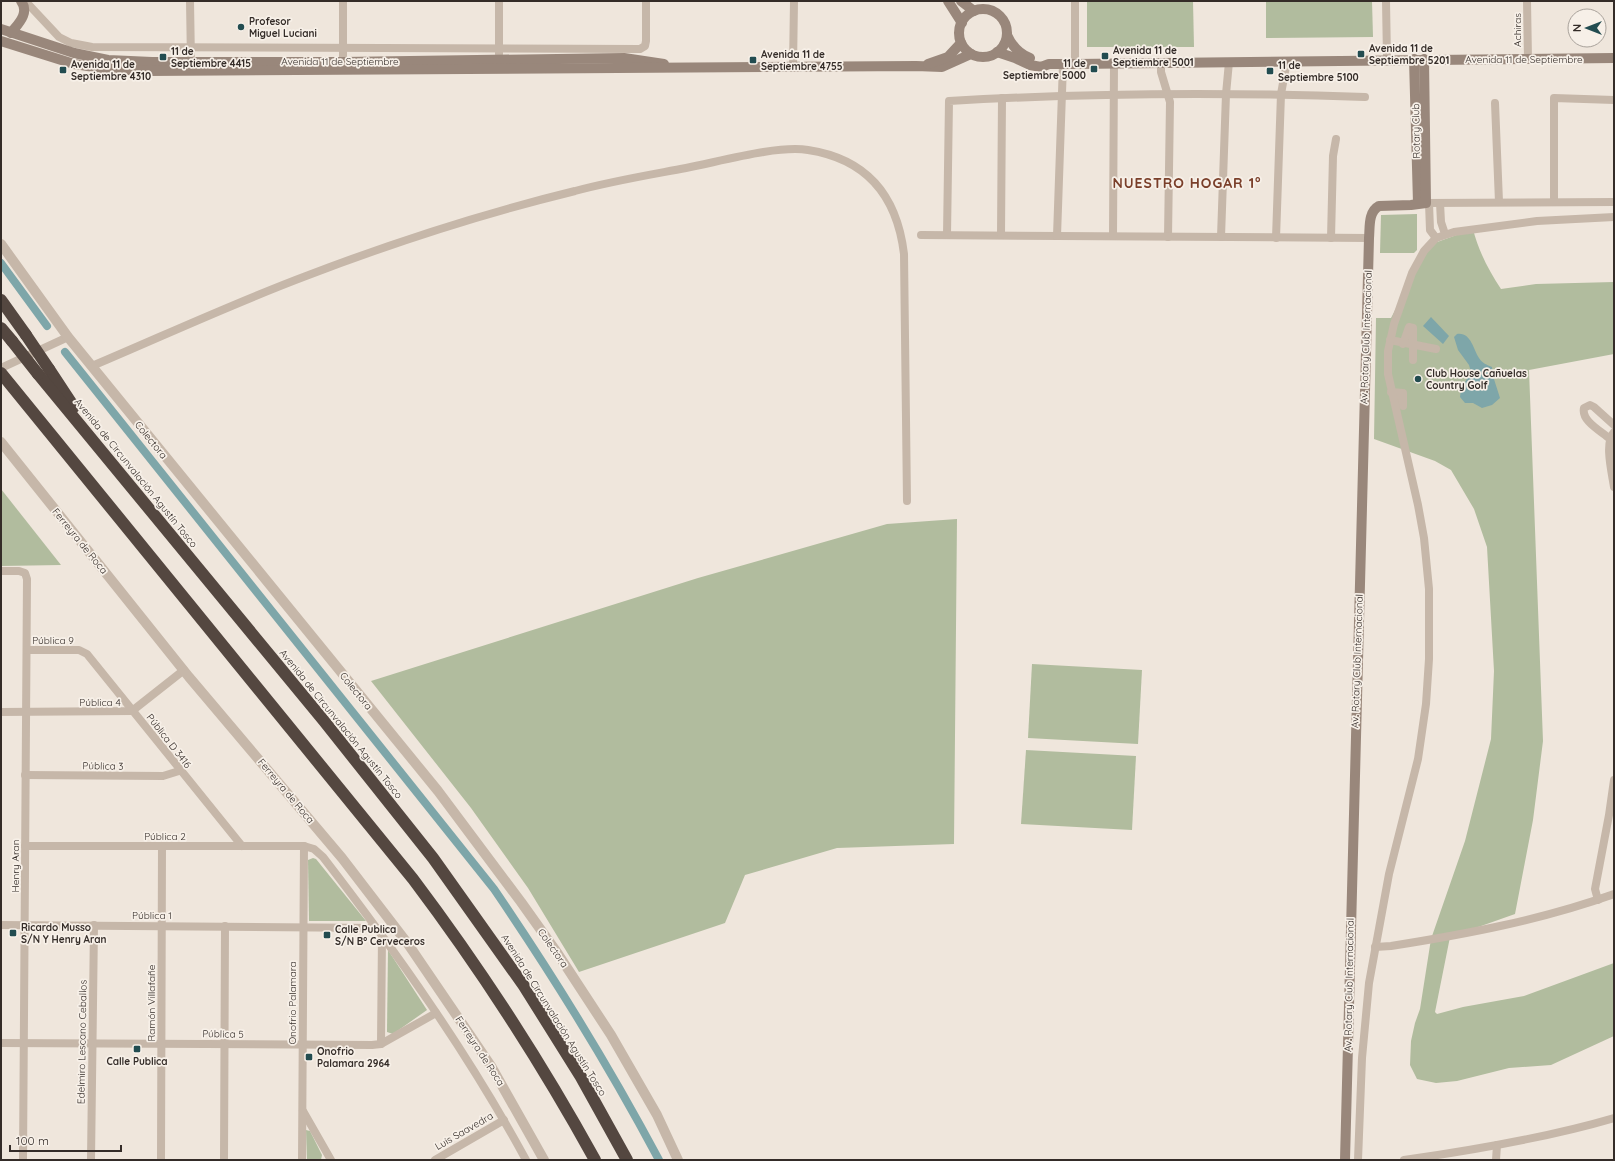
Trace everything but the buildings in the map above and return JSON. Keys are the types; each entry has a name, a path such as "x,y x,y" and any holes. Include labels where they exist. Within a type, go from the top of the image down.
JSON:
{"highway":[{"path":"1,300 26,335 44,371"},
{"path":"1,328 12,341 44,371"},
{"name":"Avenida de Circunvalación Agustín Tosco","path":"44,371 98,446 334,733 433,858 524,986 581,1078 627,1160"},
{"path":"1,373 5,386 143,547 338,785 433,906 526,1043 594,1160"}],"main road":[{"path":"948,1 962,23"},
{"path":"961,1 974,11"},
{"path":"11,34 23,18 25,12 22,2"},
{"path":"971,54 961,43 959,33 962,23 967,16 974,11 988,10 1000,16 1012,44 1024,56 1049,64"},
{"name":"Avenida 11 de Septiembre","path":"1,29 11,34 90,58 108,60 343,66"},
{"path":"916,66 942,67 971,54 987,57 997,52 1005,43 1007,35"},
{"name":"Avenida 11 de Septiembre","path":"1,41 74,64 113,70 499,65 648,69 916,66"},
{"path":"916,66 933,64 948,57 961,43"},
{"name":"Avenida 11 de Septiembre","path":"997,52 1030,65 1041,67 1049,64 1614,58"},
{"name":"Avenida 11 de Septiembre","path":"499,65 624,58 684,68"},
{"name":"Rotary Club","path":"1419,59 1424,203"},
{"name":"Av. Rotary Club Internacional","path":"1345,1160 1369,238 1371,216 1375,208 1379,206 1424,203"}],"street":[{"path":"190,1 191,62"},
{"path":"343,1 343,66"},
{"path":"499,1 499,65"},
{"path":"22,2 29,5 59,37 84,46 190,46 343,49 640,49 645,46 646,41 646,1"},
{"path":"793,67 794,1"},
{"path":"1075,1 1075,64"},
{"path":"1386,1 1386,60"},
{"name":"Achiras","path":"1527,1 1528,59"},
{"path":"1276,238 1281,94 1287,61"},
{"path":"1221,237 1226,94 1229,62"},
{"path":"1113,236 1114,63"},
{"path":"1161,63 1161,72 1170,102 1168,237"},
{"path":"1057,236 1063,64"},
{"path":"947,235 948,101 1062,96 1168,94 1281,94 1365,97"},
{"path":"1001,235 1002,98"},
{"path":"1554,202 1554,98 1614,100"},
{"path":"1495,103 1499,202"},
{"path":"1331,238 1332,156 1336,139"},
{"path":"92,366 305,276 450,227 609,182 768,152 805,149 836,157 850,163 865,173 879,187 888,199 899,225 904,254 908,501"},
{"path":"1436,238 1430,230 1424,203 1614,202"},
{"path":"1440,203 1441,222 1445,234"},
{"path":"1358,1160 1363,1038 1369,984 1375,946 1390,874 1419,752 1426,704 1430,631 1429,589 1424,538 1388,361 1390,340 1397,311 1412,273 1424,251 1436,238 1445,234 1537,221 1614,217"},
{"path":"921,235 1369,238"},
{"name":"Colectora","path":"1,244 68,337 438,791 521,902 558,954 611,1035 657,1115 678,1160"},
{"path":"1403,344 1409,327 1413,328 1413,360"},
{"path":"1,368 68,337"},
{"path":"1390,340 1413,346 1436,349"},
{"path":"1614,425 1594,407 1590,405 1584,408 1584,415 1587,420 1612,435 1614,487"},
{"name":"Ferreyra de Roca","path":"1,442 184,670 342,858 408,944 491,1066 544,1160"},
{"name":"Henry Aran","path":"1,571 19,571 25,573 27,579 23,1160"},
{"name":"Pública 9","path":"26,650 79,650"},
{"name":"Pública D 3416","path":"79,650 87,654 179,771 242,846"},
{"name":"Pública 4","path":"1,712 132,711 184,670"},
{"name":"Pública 3","path":"25,775 163,776 179,771"},
{"path":"1598,900 1595,889 1614,780"},
{"name":"Pública 2","path":"25,846 304,846"},
{"name":"Ramón Villafañe","path":"161,1160 162,846"},
{"path":"304,846 314,849 323,857 380,932 480,1080 526,1160"},
{"name":"Onofrio Palamara","path":"302,1160 304,846"},
{"path":"1375,946 1398,945 1509,925 1598,900 1614,894"},
{"name":"Pública 1","path":"1,925 303,927 380,932"},
{"name":"Edelmiro Lescano Ceballos","path":"91,1160 94,925"},
{"path":"224,1160 225,926"},
{"path":"380,932 381,1044"},
{"name":"Pública 5","path":"1,1043 224,1043 302,1045 381,1044 436,1013"},
{"path":"303,1110 331,1160"},
{"path":"1404,1160 1497,1145 1578,1129 1614,1118"},
{"name":"Luis Saavedra","path":"435,1160 504,1120"},
{"path":"1496,1160 1497,1145"}],"green space":[{"path":"1087,1 1193,1 1194,47 1087,47"},
{"path":"1266,1 1372,1 1373,37 1266,38"},
{"path":"1417,214 1417,250 1414,253 1380,253 1381,215"},
{"path":"1473,229 1484,260 1501,289 1536,284 1614,282 1614,354 1529,370 1543,741 1533,820 1515,914 1450,937 1435,1012 1437,1014 1463,1007 1524,996 1614,963 1614,1036 1551,1065 1509,1068 1457,1081 1436,1083 1417,1079 1410,1065 1411,1041 1420,1009 1431,939 1465,841 1491,739 1494,671 1487,547 1474,509 1451,470 1435,461 1374,439 1376,318 1391,318 1429,245"},
{"path":"1,489 61,565 1,566"},
{"path":"957,519 954,844 837,848 745,875 725,923 579,972 528,888 471,808 371,681 698,578 887,524"},
{"path":"1032,664 1142,670 1138,744 1028,738"},
{"path":"1026,750 1136,756 1132,830 1021,824"},
{"path":"313,858 316,859 366,921 309,921 308,860"},
{"path":"388,950 427,1010 393,1034 387,1032"},
{"path":"306,1130 310,1131 322,1155 321,1160 307,1160"}],"water":[{"path":"1431,317 1449,336 1443,344 1423,326"},
{"path":"1457,334 1462,334 1469,338 1480,360 1492,367 1493,376 1500,398 1492,405 1482,408 1473,403 1465,403 1460,397 1461,389 1471,372 1469,365 1458,350 1454,337"}],"waterway":[{"path":"1,263 47,326"},
{"path":"65,352 494,889 580,1022 621,1090 659,1160"}],"place":[{"name":"Profesor Miguel Luciani","path":"241,27"},
{"name":"Avenida 11 de Septiembre 5201","path":"1361,54"},
{"name":"Avenida 11 de Septiembre 5001","path":"1105,56"},
{"name":"11 de Septiembre 4415","path":"163,57"},
{"name":"Avenida 11 de Septiembre 4755","path":"753,60"},
{"name":"11 de Septiembre 5000","path":"1094,69"},
{"name":"Avenida 11 de Septiembre 4310","path":"63,70"},
{"name":"11 de Septiembre 5100","path":"1270,71"},
{"name":"Club House Cañuelas Country Golf","path":"1418,379"},
{"name":"Ricardo Musso S/N Y Henry Aran","path":"13,933"},
{"name":"Calle Publica S/N B° Cerveceros","path":"327,935"},
{"name":"Calle Publica","path":"137,1049"},
{"name":"Onofrio Palamara 2964","path":"309,1057"}],"district":[{"name":"NUESTRO HOGAR 1°","path":"1187,183"}]}
